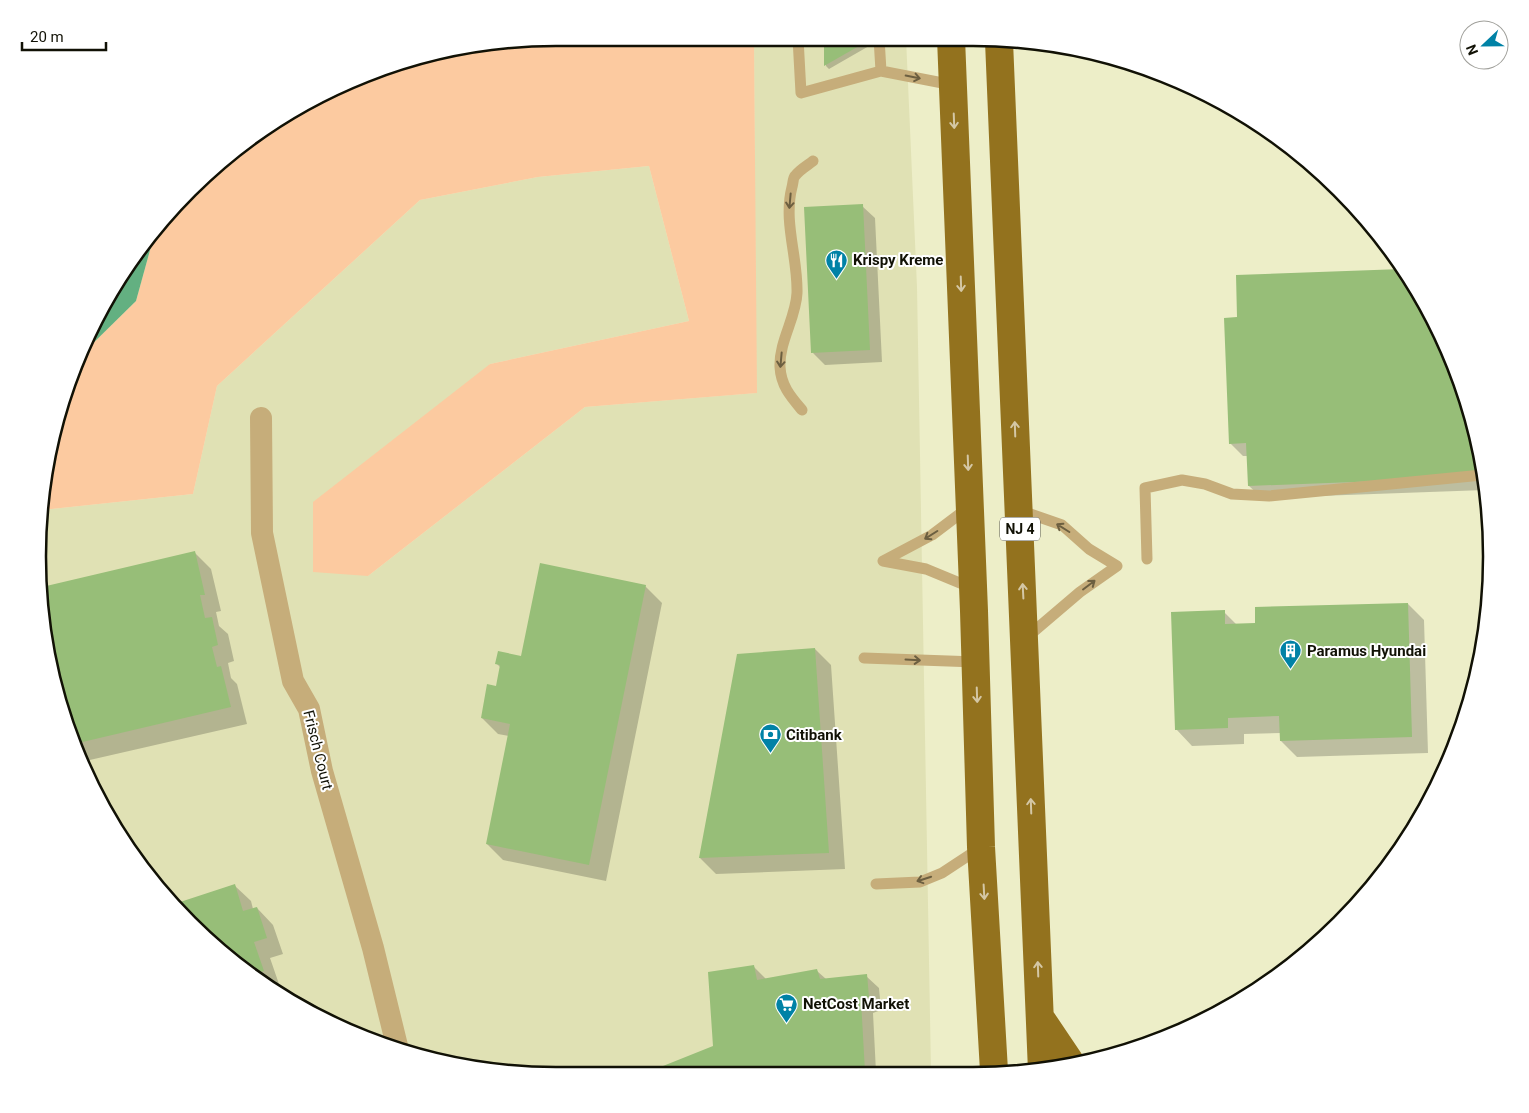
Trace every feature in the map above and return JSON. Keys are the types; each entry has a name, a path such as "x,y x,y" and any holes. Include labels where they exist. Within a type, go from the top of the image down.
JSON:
{"highway":[{"path":"951,46 990,1066"},
{"name":"NJ 4","path":"999,47 1042,1062"},
{"path":"1040,1017 1067,1058"}],"street":[{"name":"Frisch Court","path":"261,418 262,533 292,681 309,709 322,771 373,948 396,1041"}],"lane":[{"path":"798,46 801,93 881,71 953,85"},
{"path":"879,46 881,71"},
{"path":"802,410 787,392 780,367 783,344 797,294 791,246 789,199 795,175 813,161"},
{"path":"1146,559 1145,488 1182,480 1205,484 1232,494 1269,496 1476,476"},
{"path":"970,506 932,535 883,561 926,569 973,589"},
{"path":"1019,510 1062,526 1089,549 1116,566 1080,592 1025,639"},
{"path":"864,658 976,662"},
{"path":"876,884 920,882 942,873 981,847"}],"shaded area":[{"path":"754,46 906,46 917,287 931,1067 556,1067 523,1066 457,1057 392,1040 361,1028 301,998 273,981 220,940 173,893 132,840 115,812 85,752 73,721 56,656 47,590 46,556 49,509 193,494 217,386 420,200 538,177 649,166 689,321 490,364 368,576 585,407 756,393"},
{"path":"754,46 757,393 585,407 368,576 313,572 313,502 490,364 689,321 649,166 538,177 420,200 217,386 193,494 49,509 56,457 64,424 73,392 85,361 94,343 136,301 151,248 173,220 196,196 220,173 273,132 301,115 361,85 392,73 457,56 523,47"},
{"path":"151,248 136,301 94,343 115,301"}],"building":[{"path":"824,46 859,46 824,66"},
{"name":"Krispy Kreme","path":"863,204 870,350 811,353 804,207"},
{"path":"1394,269 1414,301 1444,361 1456,392 1465,424 1476,477 1248,486 1246,443 1229,444 1224,318 1237,317 1236,275"},
{"path":"195,551 205,595 200,595 205,618 212,617 218,645 212,647 217,667 221,666 231,707 81,742 73,721 56,656 47,586"},
{"path":"540,563 646,585 589,865 486,844 510,724 481,718 487,684 496,686 500,665 495,664 498,651 521,656"},
{"name":"Paramus Hyundai","path":"1408,603 1412,737 1280,741 1279,716 1228,718 1228,728 1175,730 1171,612 1225,610 1225,624 1255,623 1255,607"},
{"name":"Citibank","path":"815,648 829,853 699,858 737,654"},
{"path":"235,884 243,911 257,907 267,938 254,942 264,971 261,972 220,940 181,902"},
{"name":"NetCost Market","path":"754,965 757,980 817,969 820,979 867,974 869,997 861,1000 865,1067 660,1067 713,1046 708,972"}],"place":[{"name":"Krispy Kreme","path":"837,279"},
{"name":"Paramus Hyundai","path":"1291,670"},
{"name":"Citibank","path":"770,754"},
{"name":"NetCost Market","path":"787,1023"}]}
